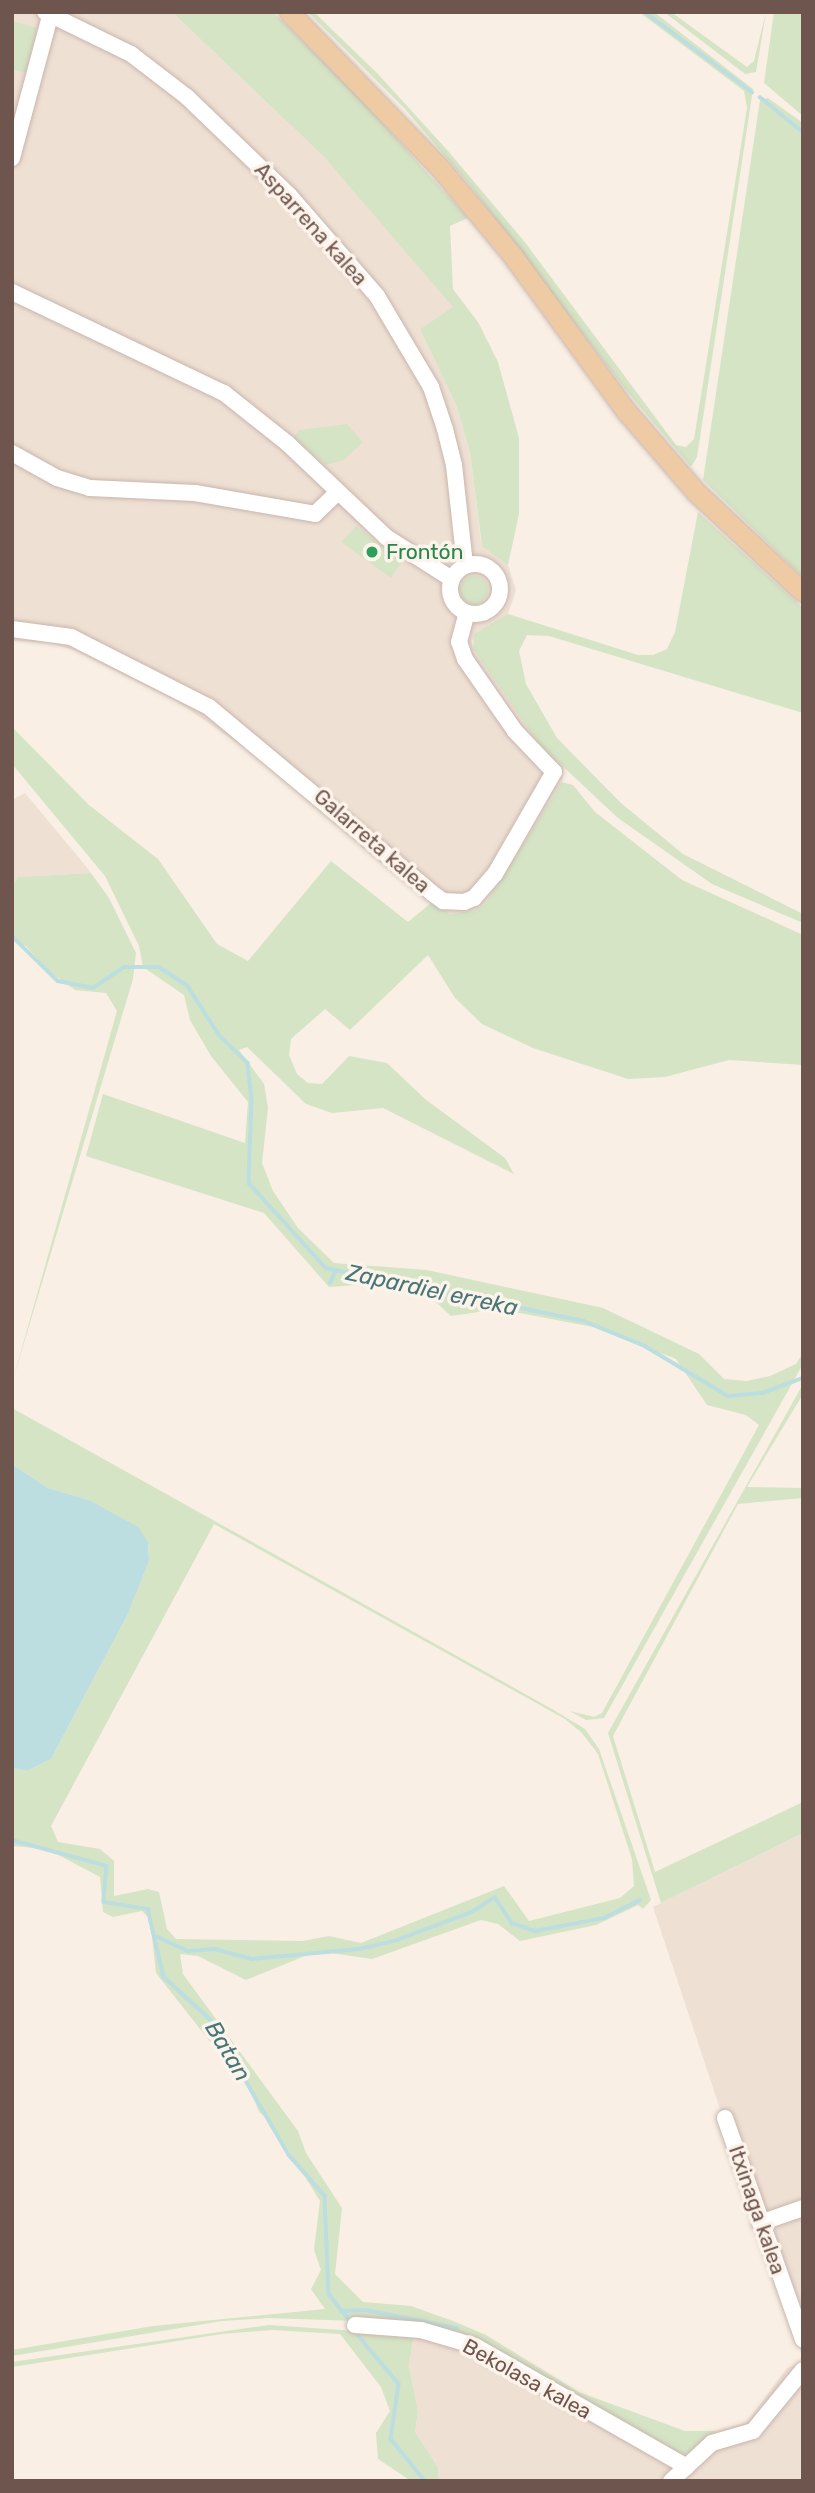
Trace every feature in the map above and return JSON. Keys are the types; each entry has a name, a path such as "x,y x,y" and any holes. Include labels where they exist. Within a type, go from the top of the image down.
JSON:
{"main road":[{"path":"289,12 440,168 513,257 626,411 696,492 803,592"}],"street":[{"path":"12,159 49,13"},
{"name":"Asparrena kalea","path":"49,13 131,54 187,97 297,204 377,296 427,379 445,429 456,478 465,565"},
{"path":"12,292 224,393 286,443 386,537 452,579"},
{"path":"12,453 57,478 90,488 195,492 315,514 337,493"},
{"path":"465,565 489,567 500,583 500,594 488,611 467,613 452,600 452,579 465,565"},
{"name":"Galarreta kalea","path":"12,629 71,637 209,707 443,901 464,902 481,891 554,772 515,731 465,659 459,642 467,613"},
{"name":"Itxinaga kalea","path":"725,2118 803,2340"},
{"path":"760,2223 803,2208"},
{"name":"Bekolasa kalea","path":"355,2325 421,2330 475,2346 687,2467"},
{"path":"671,2481 712,2443 752,2431 803,2370"}],"shaded area":[{"path":"12,12 172,12 323,156 454,307 420,329 457,407 470,453 481,542 508,565 516,590 508,614 492,628 480,630 472,641 473,648 539,744 564,766 562,782 485,904 474,910 450,914 438,909 264,761 176,701 76,651 50,643 12,641"},
{"path":"25,793 91,873 17,877 12,890 12,800"},
{"path":"803,1833 803,2359 653,1907"},
{"path":"416,2324 456,2335 682,2455 716,2431 746,2423 787,2368 803,2362 803,2481 439,2481 438,2467 415,2432 418,2411 409,2366"}],"green space":[{"path":"172,12 273,12 357,95 468,218 450,226 453,289 478,322 498,362 519,438 519,514 508,565 482,546 470,453 457,407 420,329 453,307 323,156"},
{"path":"308,12 314,12 378,74 449,152 524,241 676,445 686,447 694,439 747,108 744,91 639,12 654,12 753,89 697,457 691,467 625,389 468,183 405,109"},
{"path":"664,12 671,12 747,67 754,61 766,12 756,72 745,74"},
{"path":"774,12 803,12 803,116 764,83"},
{"path":"12,21 37,28 26,73 12,69"},
{"path":"768,98 803,123 803,577 703,480 760,100"},
{"path":"347,424 363,442 344,460 326,465 294,437 299,430"},
{"path":"698,512 803,608 803,713 549,636 527,635 519,651 526,684 557,738 621,803 683,854 803,914 803,923 712,884 618,818 539,744 473,649 474,634 508,614 638,655 653,655 667,649 675,632"},
{"name":"Frontón","path":"356,526 402,562 391,578 341,542"},
{"path":"474,576 484,580 488,590 484,600 474,604 464,600 460,590 464,580"},
{"path":"12,727 89,805 158,859 217,944 248,961 331,861 408,922 431,903 450,914 474,910 485,904 562,782 573,785 595,812 682,880 803,935 803,1065 729,1060 665,1077 628,1079 533,1048 482,1024 455,998 428,955 350,1030 325,1009 291,1039 289,1055 297,1074 308,1083 322,1084 349,1056 387,1063 425,1099 505,1158 514,1174 383,1108 332,1113 306,1104 247,1047 239,1050 264,1084 268,1108 262,1163 273,1191 298,1228 334,1263 427,1270 603,1308 699,1354 724,1379 747,1381 770,1376 796,1364 803,1353 803,1364 604,1718 586,1720 570,1711 594,1717 602,1713 759,1425 746,1415 707,1405 676,1359 593,1327 499,1309 451,1316 426,1293 385,1283 329,1287 264,1213 86,1156 103,1094 245,1143 248,1102 211,1056 190,1020 184,995 143,967 139,946 105,876 12,764"},
{"path":"91,873 109,898 136,953 133,979 12,1383 117,1011 106,993 75,990 48,971 26,946 12,940 12,890 17,877"},
{"path":"803,1384 803,1394 747,1487 803,1488 803,1498 738,1504 613,1736 655,1872 803,1802 803,1833 661,1903 608,1733"},
{"path":"12,1408 552,1709 585,1729 599,1749 651,1900 643,1909 638,1905 596,1925 520,1941 498,1924 481,1920 372,1959 317,1951 246,1980 198,1956 180,1954 183,1974 298,2131 306,2153 342,2208 335,2274 363,2302 411,2306 453,2321 486,2335 579,2392 685,2431 716,2431 691,2451 682,2455 592,2409 504,2355 385,2322 269,2318 222,2321 12,2356 12,2350 153,2326 325,2309 311,2289 321,2270 314,2250 320,2201 271,2122 259,2112 245,2078 222,2057 156,1973 150,1919 142,1911 113,1917 103,1912 100,1877 47,1849 12,1846 12,1768 27,1771 51,1759 128,1614 149,1561 148,1542 89,1500 48,1488 12,1464","holes":["214,1524 565,1719 582,1733 598,1754 632,1859 634,1886 620,1898 529,1921 504,1886 361,1943 329,1936 303,1941 176,1939 167,1929 159,1892 148,1889 114,1896 114,1861 100,1849 58,1842 51,1826"]},
{"path":"269,2325 414,2335 409,2366 418,2411 415,2432 438,2467 439,2481 411,2481 378,2459 376,2433 390,2411 381,2387 340,2334 272,2330 222,2334 12,2367 12,2362"}],"water":[{"path":"12,1464 48,1488 89,1500 138,1527 148,1542 149,1561 128,1614 51,1759 27,1771 12,1768"}],"waterway":[{"path":"645,12 752,92"},
{"path":"760,97 803,132"},
{"name":"Zapardiel erreka","path":"12,936 58,981 93,988 124,967 159,967 187,985 220,1036 248,1063 252,1100 249,1183 326,1268 584,1321 645,1346 728,1396 763,1393 803,1378"},
{"path":"330,1283 336,1270"},
{"name":"Batan","path":"12,1840 107,1866 104,1902 148,1909 164,1977 210,2019 289,2155 325,2196 329,2294 349,2320"},
{"path":"158,1937 188,1951 215,1949 252,1959 359,1949 397,1940 472,1912 495,1897 512,1923 535,1931 604,1918 640,1900"},
{"path":"341,2311 366,2310 457,2328"},
{"name":"Batan","path":"358,2335 399,2384 391,2439 425,2481"}],"place":[{"name":"Frontón","path":"372,552"}]}
